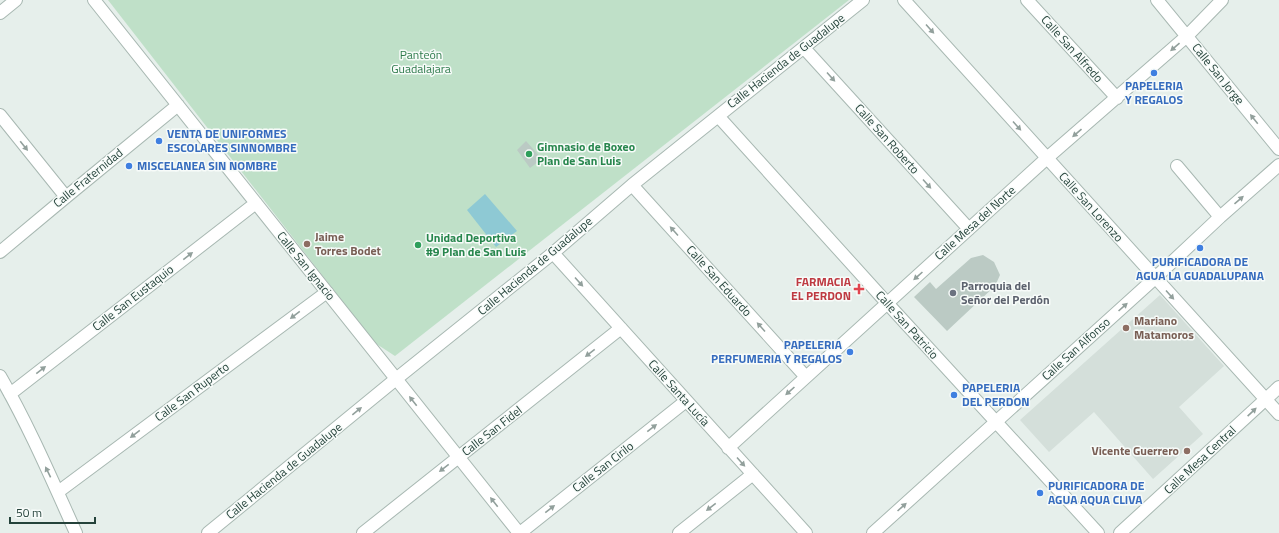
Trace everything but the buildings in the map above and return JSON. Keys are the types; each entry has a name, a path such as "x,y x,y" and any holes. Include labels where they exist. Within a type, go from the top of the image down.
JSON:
{"street":[{"path":"0,13 16,0"},
{"name":"Calle San Ignacio","path":"94,0 519,533"},
{"name":"Calle Hacienda de Guadalupe","path":"208,533 553,253 632,185 863,0"},
{"name":"Calle San Lorenzo","path":"904,0 1279,414"},
{"name":"Calle San Alfredo","path":"1027,0 1116,98"},
{"name":"Calle San Jorge","path":"1157,0 1279,149"},
{"name":"Calle Mesa del Norte","path":"728,448 1047,158 1187,36 1222,0"},
{"name":"Calle San Roberto","path":"804,48 969,229"},
{"name":"Calle Fraternidad","path":"0,252 178,105"},
{"path":"0,115 66,196"},
{"name":"Calle San Patricio","path":"718,116 1098,533"},
{"path":"1177,166 1220,217"},
{"name":"Calle San Alfonso","path":"873,533 1155,278 1220,217 1279,166"},
{"name":"Calle San Eduardo","path":"632,185 806,377"},
{"name":"Calle San Eustaquio","path":"10,394 256,203"},
{"name":"Calle Santa Lucía","path":"553,253 806,533"},
{"name":"Calle San Ruperto","path":"58,492 327,292"},
{"name":"Calle San Fidel","path":"362,533 621,328"},
{"path":"0,376 58,492 76,533"},
{"name":"Calle Mesa Central","path":"1120,533 1279,387"},
{"name":"Calle San Cirilo","path":"519,533 686,401"},
{"path":"678,533 752,474"}],"shaded area":[{"path":"1160,295 1224,366 1179,407 1203,434 1153,479 1094,412 1049,452 1020,420"}],"green space":[{"name":"Unidad Deportiva #9 Plan de San Luis","path":"108,0 849,0 395,356 375,343"}],"water":[{"path":"485,194 517,231 496,247 467,210"}],"place":[{"name":"PAPELERIA Y REGALOS","path":"1154,73"},
{"name":"VENTA DE UNIFORMES ESCOLARES SINNOMBRE","path":"159,141"},
{"name":"Gimnasio de Boxeo Plan de San Luis","path":"529,154"},
{"name":"MISCELANEA SIN NOMBRE","path":"129,166"},
{"name":"Jaime Torres Bodet","path":"307,244"},
{"name":"Unidad Deportiva #9 Plan de San Luis","path":"418,245"},
{"name":"PURIFICADORA DE AGUA LA GUADALUPANA","path":"1200,248"},
{"name":"FARMACIA EL PERDON","path":"859,289"},
{"name":"Parroquia del Señor del Perdón","path":"953,293"},
{"name":"Mariano Matamoros","path":"1126,328"},
{"name":"PAPELERIA PERFUMERIA Y REGALOS","path":"850,352"},
{"name":"PAPELERIA DEL PERDON","path":"954,395"},
{"name":"Vicente Guerrero","path":"1187,451"},
{"name":"PURIFICADORA DE AGUA AQUA CLIVA","path":"1040,493"}],"park label":[{"name":"Panteón Guadalajara","path":"421,62"}]}
